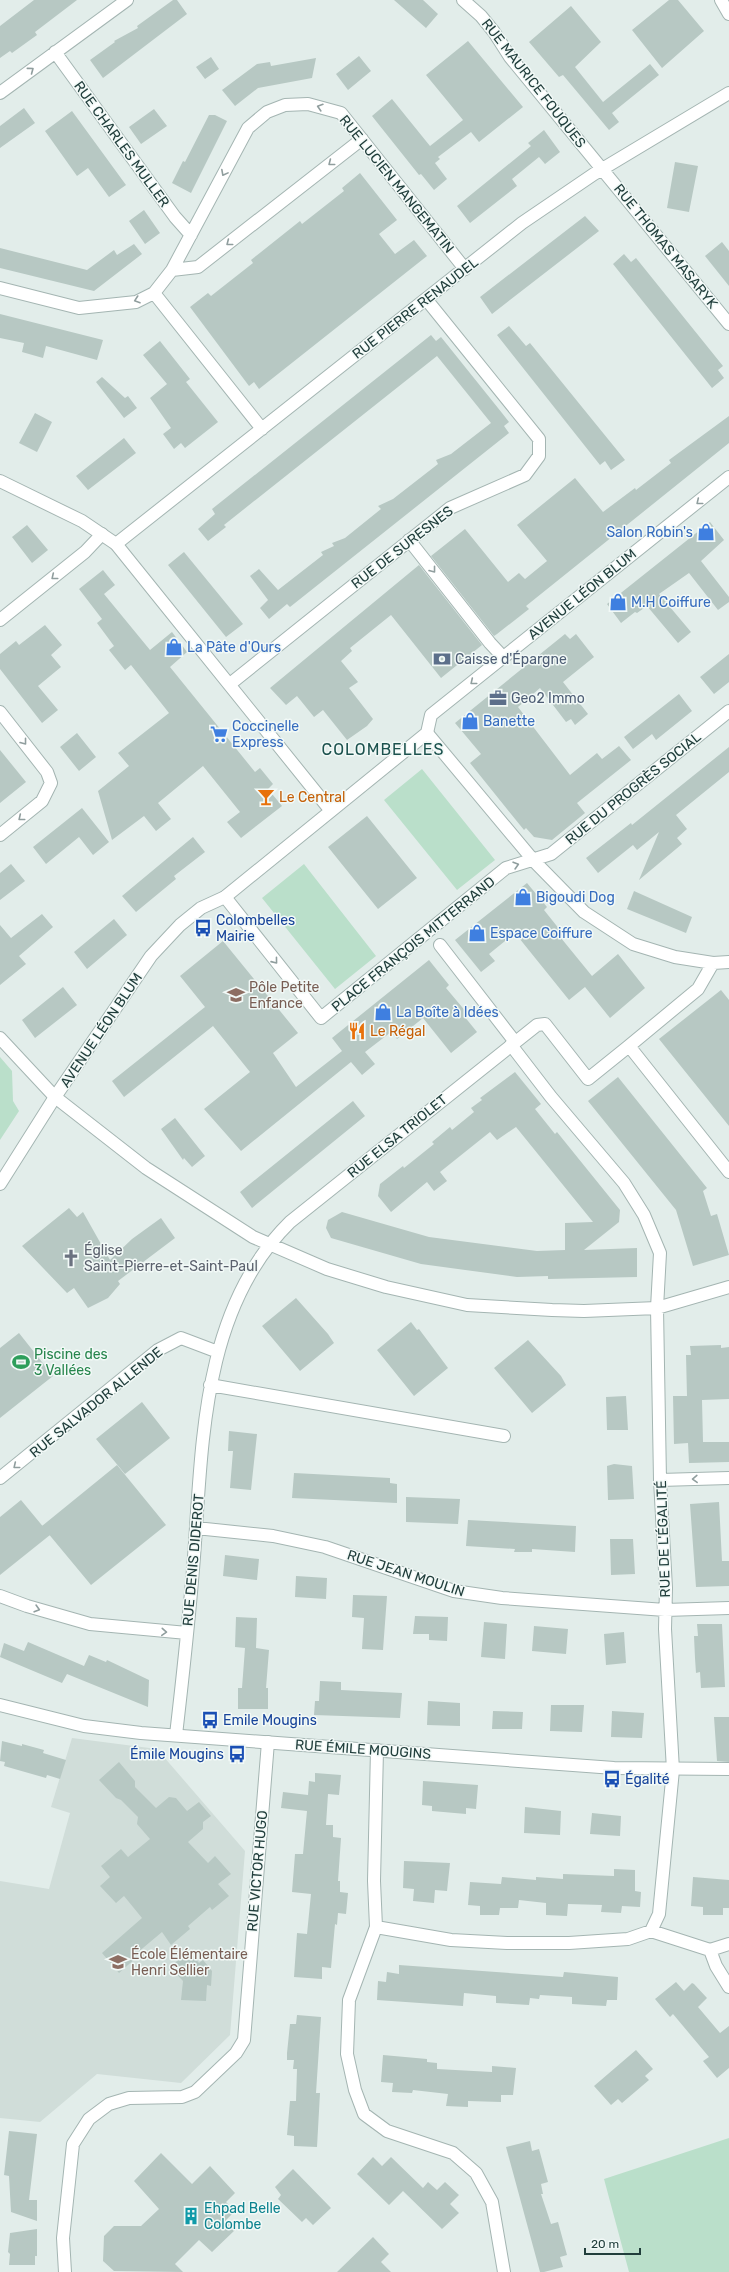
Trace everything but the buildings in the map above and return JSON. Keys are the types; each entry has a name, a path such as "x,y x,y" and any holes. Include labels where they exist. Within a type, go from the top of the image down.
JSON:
{"street":[{"path":"0,93 127,0"},
{"name":"RUE MAURICE FOUQUES","path":"463,0 481,16 494,32 510,57 602,169"},
{"path":"721,0 729,14"},
{"name":"RUE CHARLES MULLER","path":"55,52 175,217 190,235"},
{"name":"RUE PIERRE RENAUDEL","path":"116,544 522,224 602,169 729,93"},
{"name":"RUE LUCIEN MANGEMATIN","path":"0,288 80,308 136,302 154,293 172,270 248,128 267,112 285,105 308,104 341,113 465,268"},
{"path":"172,270 198,268 362,139"},
{"name":"RUE THOMAS MASARYK","path":"602,169 729,324"},
{"path":"154,293 262,429"},
{"name":"RUE DE SURESNES","path":"230,684 450,508 525,475 539,456 539,439 426,299"},
{"name":"AVENUE LÉON BLUM","path":"427,733 431,715 729,477"},
{"path":"0,481 82,521 116,544 331,811"},
{"path":"0,620 85,552 102,534"},
{"path":"409,540 490,643 503,657"},
{"name":"RUE DU PROGRÈS SOCIAL","path":"534,861 552,854 729,711"},
{"path":"0,712 47,772 51,783 42,802 0,835"},
{"path":"225,897 427,733 534,861 584,912 633,944 675,957 714,963 729,962"},
{"name":"PLACE FRANÇOIS MITTERRAND","path":"225,897 321,1018 506,868 534,861"},
{"name":"AVENUE LÉON BLUM","path":"0,1184 55,1097 151,956 180,925 201,908 225,897"},
{"name":"RUE DE L'ÉGALITÉ","path":"440,945 557,1104 624,1182 644,1216 660,1253 657,1308 660,1480 673,1770 659,1914 651,1931"},
{"path":"714,963 698,989 629,1046 729,1172"},
{"name":"RUE ELSA TRIOLET","path":"269,1245 290,1222 537,1025 545,1024 588,1079 629,1046"},
{"path":"0,1038 55,1097 146,1168 235,1226 269,1245 327,1269 386,1287 468,1305 584,1311 657,1308 729,1287"},
{"name":"RUE DENIS DIDEROT","path":"176,1735 187,1633 202,1432 210,1385 218,1352 231,1314 252,1271 269,1245"},
{"name":"RUE SALVADOR ALLENDE","path":"0,1478 158,1350 181,1338 218,1352"},
{"path":"210,1385 504,1436"},
{"path":"660,1480 729,1478"},
{"name":"RUE JEAN MOULIN","path":"196,1528 273,1536 325,1547 454,1591 502,1598 665,1610 729,1608"},
{"path":"0,1596 27,1606 90,1624 187,1633"},
{"name":"RUE ÉMILE MOUGINS","path":"0,1705 84,1726 176,1735 614,1768 673,1770 729,1769"},
{"name":"RUE VICTOR HUGO","path":"65,2272 63,2238 73,2144 89,2119 109,2104 129,2098 182,2097 195,2092 236,2053 244,2040 268,1742"},
{"path":"377,1750 374,1881 376,1927 349,2000 347,2054 355,2090 364,2114 387,2130 453,2153 476,2173 492,2202 504,2272"},
{"path":"376,1927 451,1940 507,1943 569,1943 628,1939 651,1931 710,1950 729,1944"},
{"path":"710,1950 716,1966 729,1986"}],"shaded area":[{"name":"École Élémentaire Henri Sellier","path":"72,1738 157,1749 245,1851 230,2035 181,2083 97,2074 40,2122 0,2118 0,1881 49,1889 70,1813 51,1807"}],"green space":[{"path":"422,769 495,860 457,890 384,800"},
{"path":"304,864 376,956 335,989 262,898"},
{"path":"0,1057 12,1071 13,1101 19,1111 0,1140"},
{"path":"729,2138 729,2272 629,2272 604,2179"}],"place":[{"name":"Salon Robin's","path":"706,532"},
{"name":"M.H Coiffure","path":"618,602"},
{"name":"La Pâte d'Ours","path":"174,647"},
{"name":"Caisse d'Épargne","path":"442,659"},
{"name":"Geo2 Immo","path":"498,698"},
{"name":"Banette","path":"470,721"},
{"name":"Coccinelle Express","path":"219,734"},
{"name":"Le Central","path":"266,797"},
{"name":"Bigoudi Dog","path":"523,897"},
{"name":"Colombelles Mairie","path":"203,928"},
{"name":"Espace Coiffure","path":"477,933"},
{"name":"Pôle Petite Enfance","path":"236,995"},
{"name":"La Boîte à Idées","path":"383,1012"},
{"name":"Le Régal","path":"357,1031"},
{"name":"Église Saint-Pierre-et-Saint-Paul","path":"71,1258"},
{"name":"Piscine des 3 Vallées","path":"21,1362"},
{"name":"Emile Mougins","path":"210,1720"},
{"name":"Émile Mougins","path":"237,1754"},
{"name":"Égalité","path":"612,1779"},
{"name":"École Élémentaire Henri Sellier","path":"118,1962"},
{"name":"Ehpad Belle Colombe","path":"191,2216"}],"district":[{"name":"COLOMBELLES","path":"383,749"}]}
